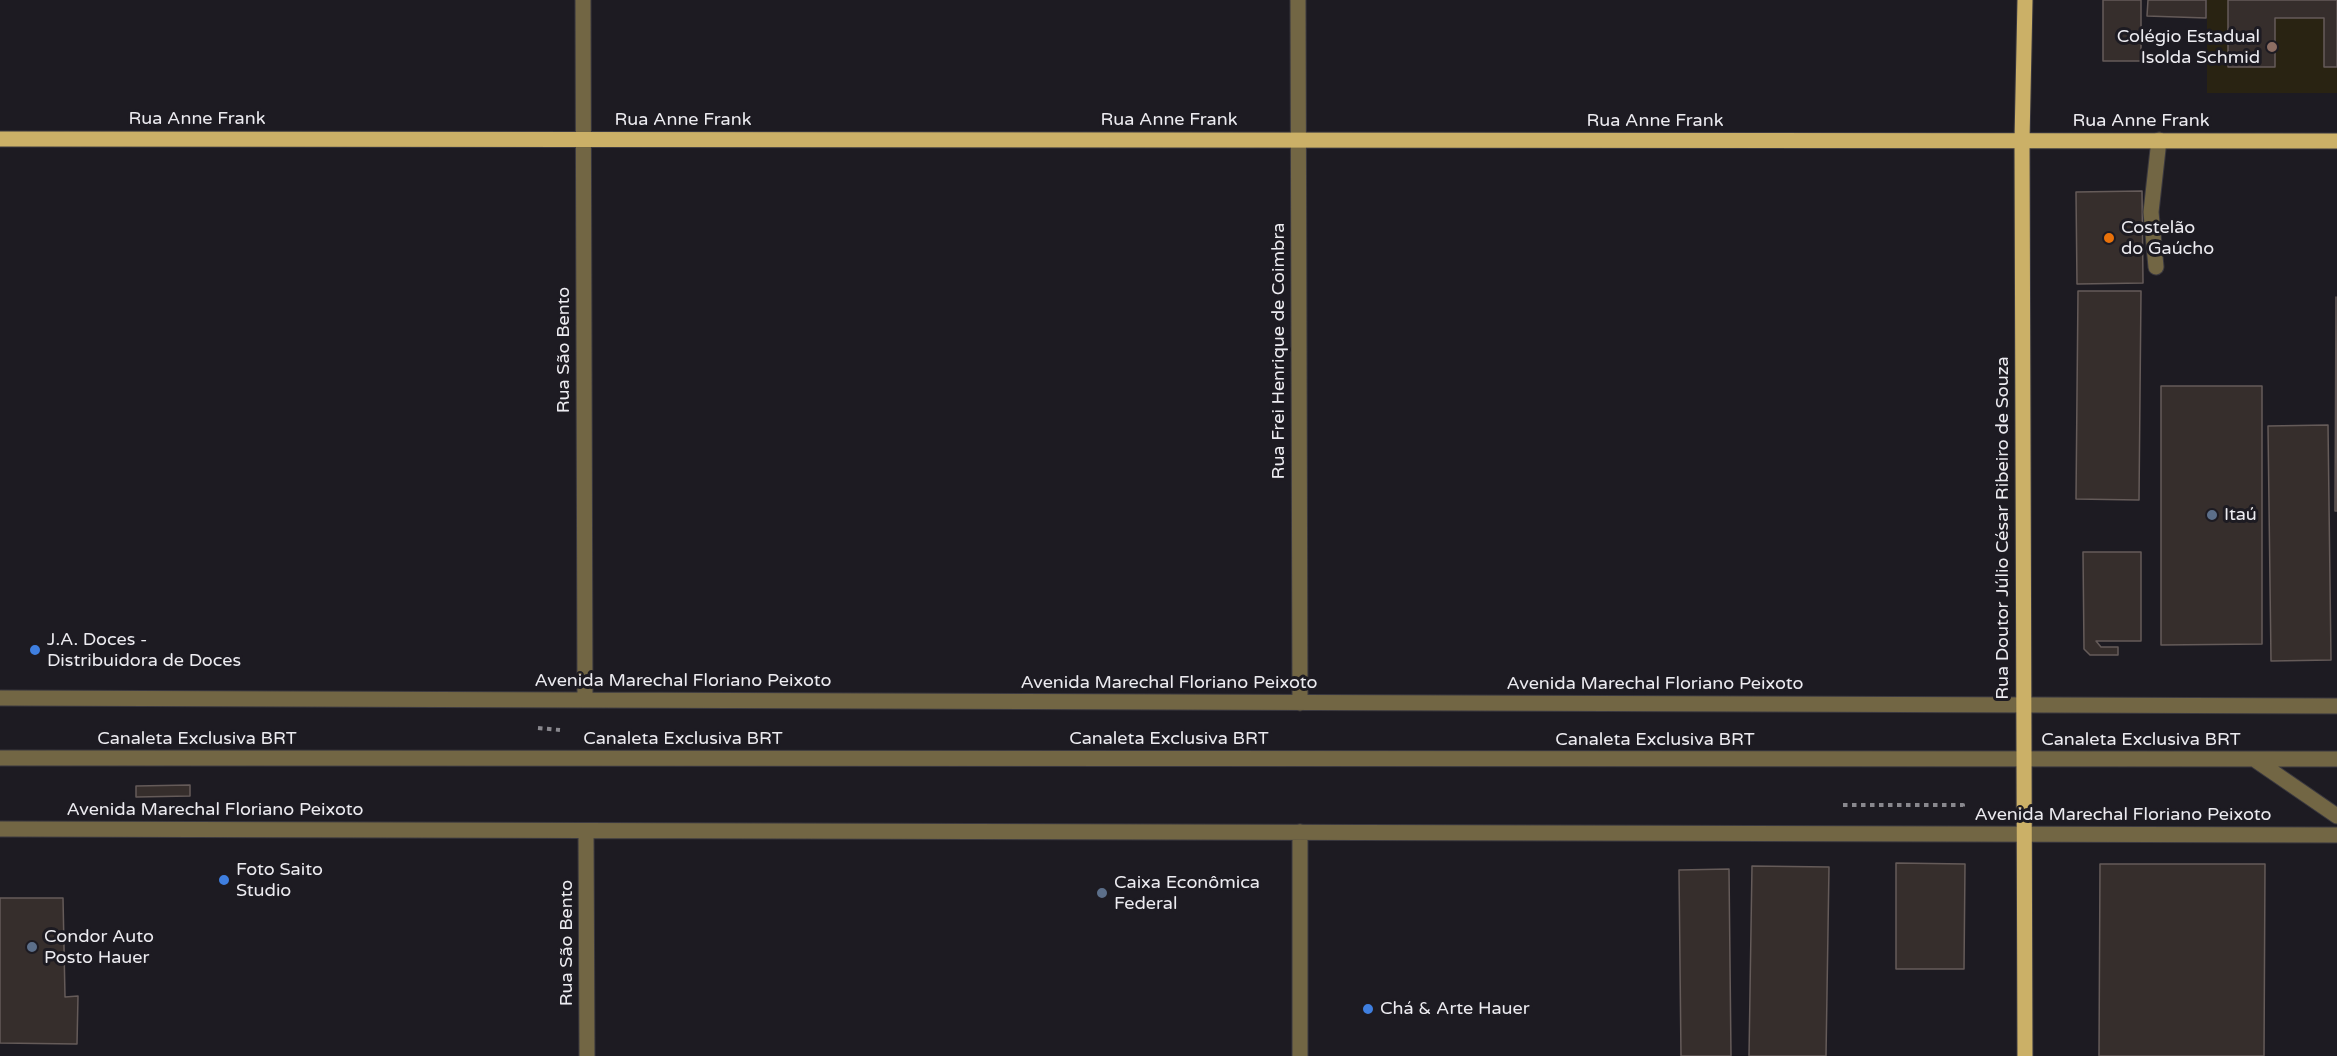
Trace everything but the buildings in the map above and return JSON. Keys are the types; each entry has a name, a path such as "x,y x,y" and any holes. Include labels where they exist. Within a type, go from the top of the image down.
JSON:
{"main road":[{"name":"Rua Doutor Júlio César Ribeiro de Souza","path":"2025,0 2022,140 2025,1056"},
{"name":"Rua Anne Frank","path":"0,139 2337,141"}],"street":[{"name":"Rua São Bento","path":"583,0 585,700"},
{"name":"Rua Frei Henrique de Coimbra","path":"1298,0 1300,702"},
{"path":"2156,267 2151,212 2159,140"},
{"name":"Avenida Marechal Floriano Peixoto","path":"0,698 2337,706"},
{"name":"Canaleta Exclusiva BRT","path":"0,758 2337,759"},
{"path":"2254,759 2337,816"},
{"name":"Avenida Marechal Floriano Peixoto","path":"0,829 2337,835"},
{"name":"Rua São Bento","path":"586,831 587,1056"},
{"path":"1300,832 1300,1056"}],"shaded area":[{"name":"Colégio Estadual Isolda Schmid","path":"2207,0 2337,0 2337,93 2207,93"}],"place":[{"name":"Colégio Estadual Isolda Schmid","path":"2272,47"},
{"name":"Costelão do Gaúcho","path":"2109,238"},
{"name":"Itaú","path":"2212,515"},
{"name":"J.A. Doces - Distribuidora de Doces","path":"35,650"},
{"name":"Foto Saito Studio","path":"224,880"},
{"name":"Caixa Econômica Federal","path":"1102,893"},
{"name":"Condor Auto Posto Hauer","path":"32,947"},
{"name":"Chá & Arte Hauer","path":"1368,1009"}]}
